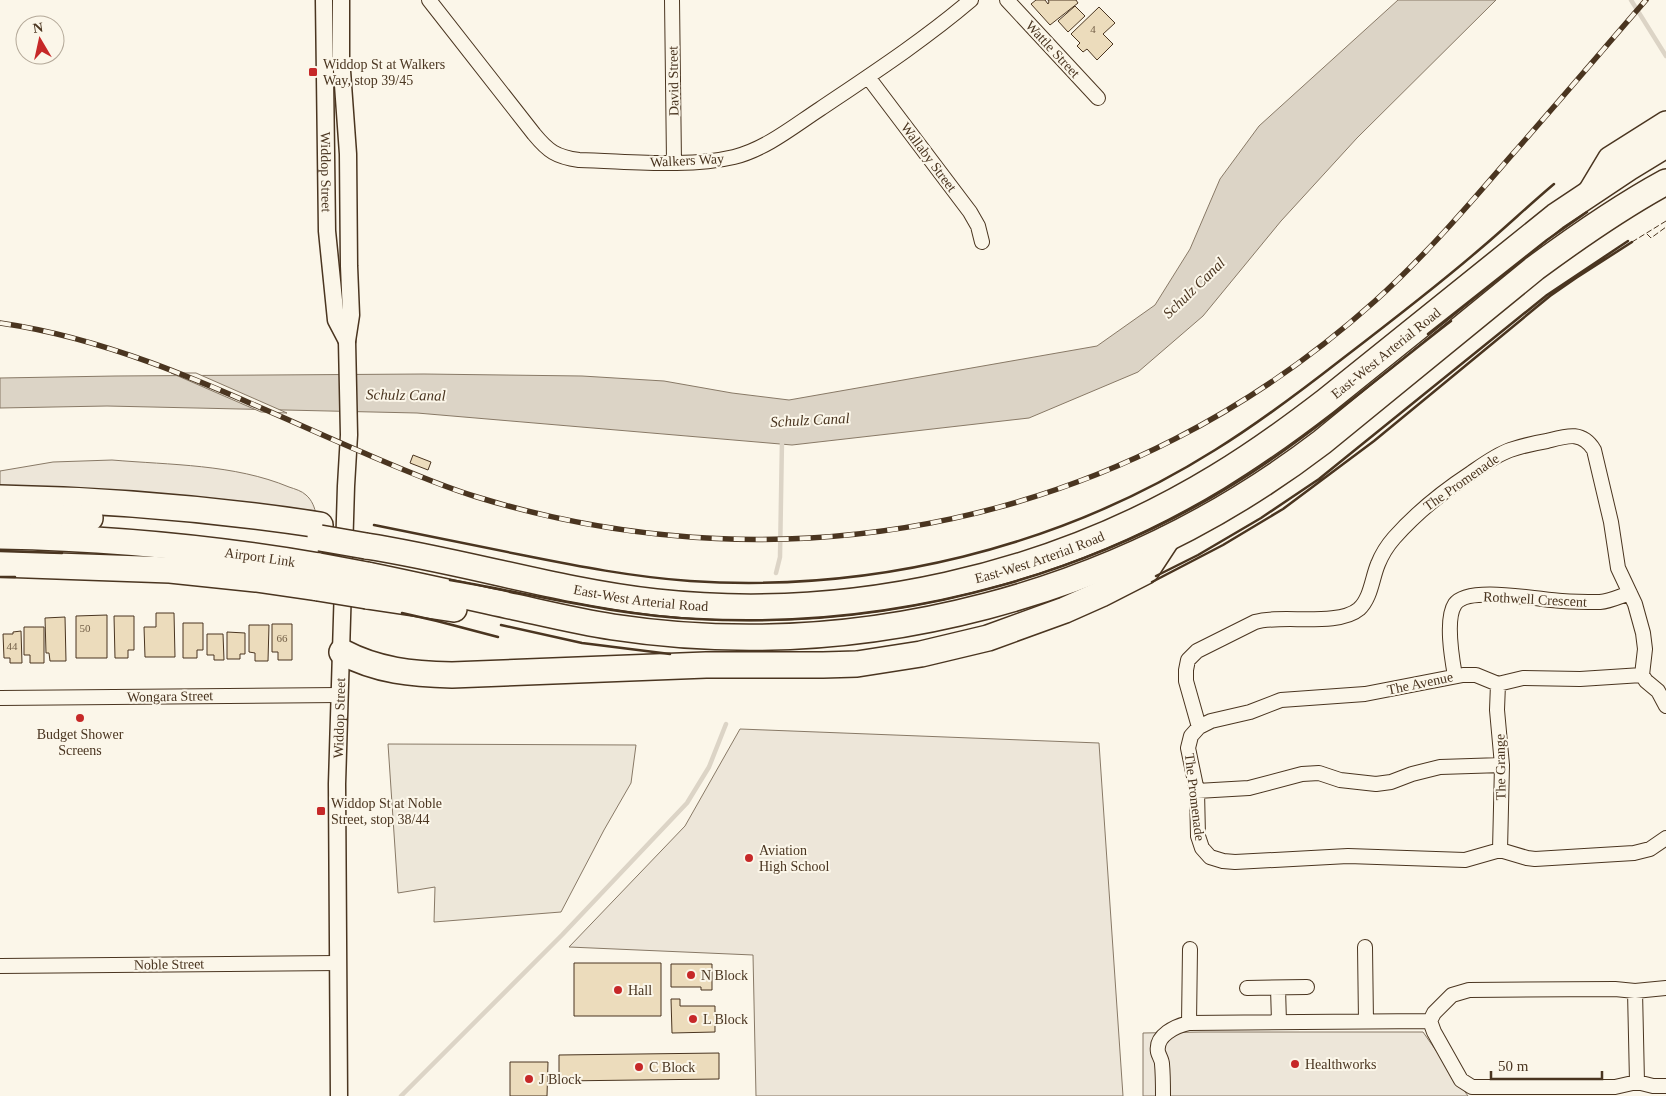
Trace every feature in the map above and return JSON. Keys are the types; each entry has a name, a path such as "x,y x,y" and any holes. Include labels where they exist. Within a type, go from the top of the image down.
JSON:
{"highway":[{"name":"East-West Arterial Road","path":"320,532 586,592 661,602 716,606 751,607 829,603 901,594 987,576 1070,549 1108,533 1176,500 1241,462 1289,429 1527,238 1588,193 1666,145"},
{"path":"342,652 361,662 385,669 410,673 452,675 697,665 857,664 921,654 988,638 1065,610 1146,571 1169,537 1231,505 1292,464 1535,268 1599,222 1666,182"},
{"path":"0,498 144,504 229,512 320,532"},
{"name":"Airport Link","path":"0,517 158,521 320,532"},
{"name":"Airport Link","path":"0,536 125,542 242,554 319,577 516,607 566,619 614,627 706,636 758,638 857,631 913,623 962,613 1015,599 1110,566 1169,537"},
{"path":"0,564 170,570 240,577 319,577"}],"main road":[{"name":"East-West Arterial Road","path":"1588,193 1609,158 1666,122"}],"street":[{"name":"Widdop Street","path":"324,0 327,231 336,320 347,341"},
{"name":"Widdop Street","path":"339,1096 337,784 349,416 347,341 351,315 348,154 341,57 341,0"},
{"name":"Walkers Way","path":"429,0 534,134 550,151 559,156 579,160 674,162 718,160 737,156 778,137 926,37 972,0"},
{"name":"David Street","path":"672,0 674,162"},
{"name":"Wattle Street","path":"1007,0 1098,98"},
{"name":"Wallaby Street","path":"868,77 970,212 978,226 982,242"},
{"name":"The Promenade","path":"1500,850 1465,860 1348,856 1223,862 1210,857 1199,841 1197,829 1197,791 1188,748 1191,736 1199,726 1186,675 1188,660 1193,654 1246,625 1263,619 1308,619 1339,616 1358,609 1366,598 1383,552 1404,526 1444,491 1492,459 1510,450 1570,436 1582,438 1591,445 1596,456 1609,510 1618,568 1638,611 1645,642 1642,674"},
{"name":"Rothwell Crescent","path":"1454,676 1451,613 1454,605 1464,597 1504,595 1564,602 1602,602 1630,593"},
{"path":"1498,684 1523,678 1580,679 1642,674 1646,681 1658,691 1666,706"},
{"name":"The Avenue","path":"1199,726 1211,721 1250,712 1281,700 1365,694 1454,676 1476,675 1498,684"},
{"name":"The Grange","path":"1498,684 1497,710 1502,765 1500,850"},
{"name":"Wongara Street","path":"0,698 339,695"},
{"path":"1197,791 1249,788 1302,774 1319,773 1340,780 1376,784 1391,782 1412,774 1440,767 1502,765"},
{"path":"1500,850 1535,859 1634,853 1650,849 1666,838"},
{"path":"1365,947 1366,1021"},
{"path":"1190,949 1190,1023"},
{"name":"Noble Street","path":"0,966 338,963"},
{"path":"1247,988 1307,987"},
{"path":"1278,988 1279,1022"},
{"path":"1666,988 1636,991 1615,989 1469,990 1452,995 1434,1013 1430,1021 1434,1032 1461,1080 1472,1087 1615,1091 1637,1082 1666,1086"},
{"path":"1636,991 1637,1082"},
{"path":"1163,1096 1162,1062 1166,1053 1167,1034 1174,1026 1190,1023 1430,1021"}],"shaded area":[{"path":"112,460 202,467 268,479 296,489 308,497 312,502 316,515 0,487 0,471 53,462"},
{"path":"740,729 1099,743 1123,1096 756,1096 753,955 569,947 685,826"},
{"path":"388,744 636,745 631,783 561,912 434,922 435,887 398,893"},
{"name":"Healthworks","path":"1423,1032 1468,1096 1143,1096 1143,1033"}],"water":[{"name":"Schulz Canal","path":"1398,0 1496,0 1357,138 1281,221 1203,316 1138,372 1029,418 792,445 417,413 107,406 0,408 0,378 115,376 424,374 582,376 664,381 732,393 789,400 1097,346 1155,305 1190,249 1220,179 1259,126"}],"pier":[{"path":"171,373 196,373 287,413 261,412"}],"building":[{"path":"1036,0 1045,0 1048,4 1048,0 1076,0 1078,3 1050,25 1031,4"},
{"path":"1075,6 1085,16 1068,32 1058,21"},
{"path":"1099,7 1115,23 1103,34 1113,44 1097,60 1087,49 1083,52 1077,46 1080,43 1071,34"},
{"path":"413,455 431,462 428,470 410,463"},
{"path":"156,613 174,613 175,657 145,657 144,627 156,627"},
{"path":"107,615 107,658 76,658 76,616"},
{"path":"114,616 134,616 134,650 128,650 128,658 115,658"},
{"path":"65,617 66,661 50,661 49,653 46,653 45,618"},
{"path":"183,623 203,623 203,650 197,650 197,658 183,658"},
{"path":"272,624 292,624 292,660 278,660 278,652 272,652"},
{"path":"249,625 269,625 268,661 255,661 255,653 249,652"},
{"path":"24,627 44,627 44,663 30,663 30,655 24,655"},
{"path":"21,631 22,663 10,663 10,658 4,658 3,634 13,634 13,632"},
{"path":"227,632 245,633 245,654 240,654 240,659 227,659"},
{"path":"207,634 223,634 224,660 214,660 214,655 207,655"},
{"name":"Hall","path":"574,963 661,963 661,1016 574,1016"},
{"name":"N Block","path":"671,964 712,964 712,990 701,990 701,987 671,987"},
{"name":"L Block","path":"671,999 680,999 680,1006 715,1006 715,1032 672,1033"},
{"name":"C Block","path":"719,1053 719,1079 559,1081 559,1055"},
{"name":"J Block","path":"510,1062 548,1062 547,1096 510,1096"}],"waterway":[{"path":"1631,0 1666,56"},
{"path":"776,573 780,557 782,440"},
{"path":"401,1096 562,935 687,803 709,767 726,724"}],"railway":[{"path":"0,323 49,332 143,360 235,397 410,473 464,493 596,526 716,539 835,536 952,519 1066,486 1175,439 1278,377 1375,301 1411,267 1478,194 1646,0"}],"fence":[{"path":"1632,242 1666,221"},
{"path":"1647,234 1651,238 1666,227"}],"wall":[{"path":"374,525 626,574 690,581 759,583 827,579 895,571 963,557 1029,538 1093,514 1155,484 1248,429 1412,305 1554,184"},
{"path":"1428,334 1547,240 1587,212"},
{"path":"1156,576 1198,555 1261,518 1319,479 1547,295 1628,241"},
{"path":"1152,582 1223,545 1283,509 1374,441 1550,296 1632,242"},
{"path":"450,580 604,609 666,617 774,620 851,615 927,603 1002,585 1075,561 1146,532 1214,496 1301,438 1451,321"},
{"path":"0,551 62,553"},
{"path":"0,577 15,577"},
{"path":"402,613 498,637"},
{"path":"501,625 582,643 670,654"}],"place":[{"name":"Widdop St at Walkers Way, stop 39/45","path":"313,72"},
{"name":"Budget Shower Screens","path":"80,718"},
{"name":"Widdop St at Noble Street, stop 38/44","path":"321,811"},
{"name":"Aviation High School","path":"749,858"},
{"name":"N Block","path":"691,975"},
{"name":"Hall","path":"618,990"},
{"name":"L Block","path":"693,1019"},
{"name":"Healthworks","path":"1295,1064"},
{"name":"C Block","path":"639,1067"},
{"name":"J Block","path":"529,1079"}]}
